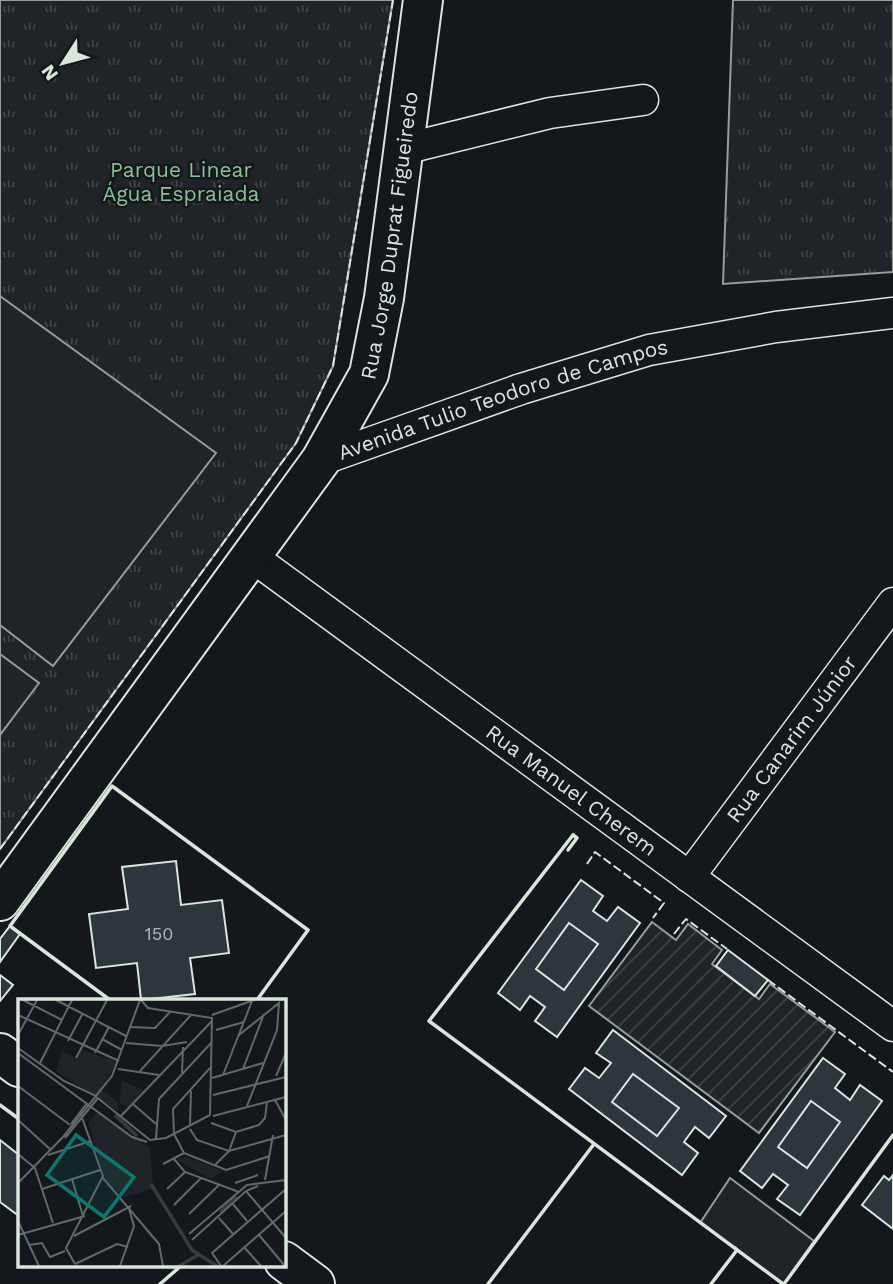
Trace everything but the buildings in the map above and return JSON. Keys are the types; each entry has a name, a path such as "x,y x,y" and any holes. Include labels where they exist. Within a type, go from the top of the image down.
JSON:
{"street":[{"name":"Rua Jorge Duprat Figueiredo","path":"321,460 369,374 384,298 423,0"},
{"path":"404,149 550,113 643,100"},
{"name":"Avenida Tulio Teodoro de Campos","path":"0,901 321,460 521,389 649,350 776,327 893,313"},
{"name":"Rua Manuel Cherem","path":"251,556 893,1026"},
{"name":"Rua Canarim Júnior","path":"689,877 893,603"},
{"path":"0,1053 18,1067"},
{"path":"285,1262 315,1284"}],"green space":[{"name":"Parque Linear Água Espraiada","path":"0,0 393,0 333,366 296,443 0,849"},
{"path":"733,0 893,0 893,272 723,284"},
{"path":"0,296 216,453 53,666 0,625"},
{"path":"0,654 39,683 0,735"},
{"path":"652,922 676,940 688,924 722,950 712,964 759,999 770,984 835,1032 759,1133 589,1006"},
{"path":"730,1178 814,1241 784,1284 700,1223"}],"fence":[{"path":"0,849 296,443 333,366 393,0"},
{"path":"10,926 112,786"},
{"path":"587,864 595,852 664,903 653,918"},
{"path":"674,934 686,919 727,949"},
{"path":"768,980 893,1072"}],"wall":[{"path":"109,999 10,926 112,786 308,930 258,999"},
{"path":"573,835 429,1021 783,1284"},
{"path":"568,850 577,838 573,835"},
{"path":"0,1105 18,1118"},
{"path":"784,1284 893,1135"},
{"path":"488,1284 594,1144"},
{"path":"711,1284 737,1250 735,1248"},
{"path":"160,1284 181,1266"}]}
